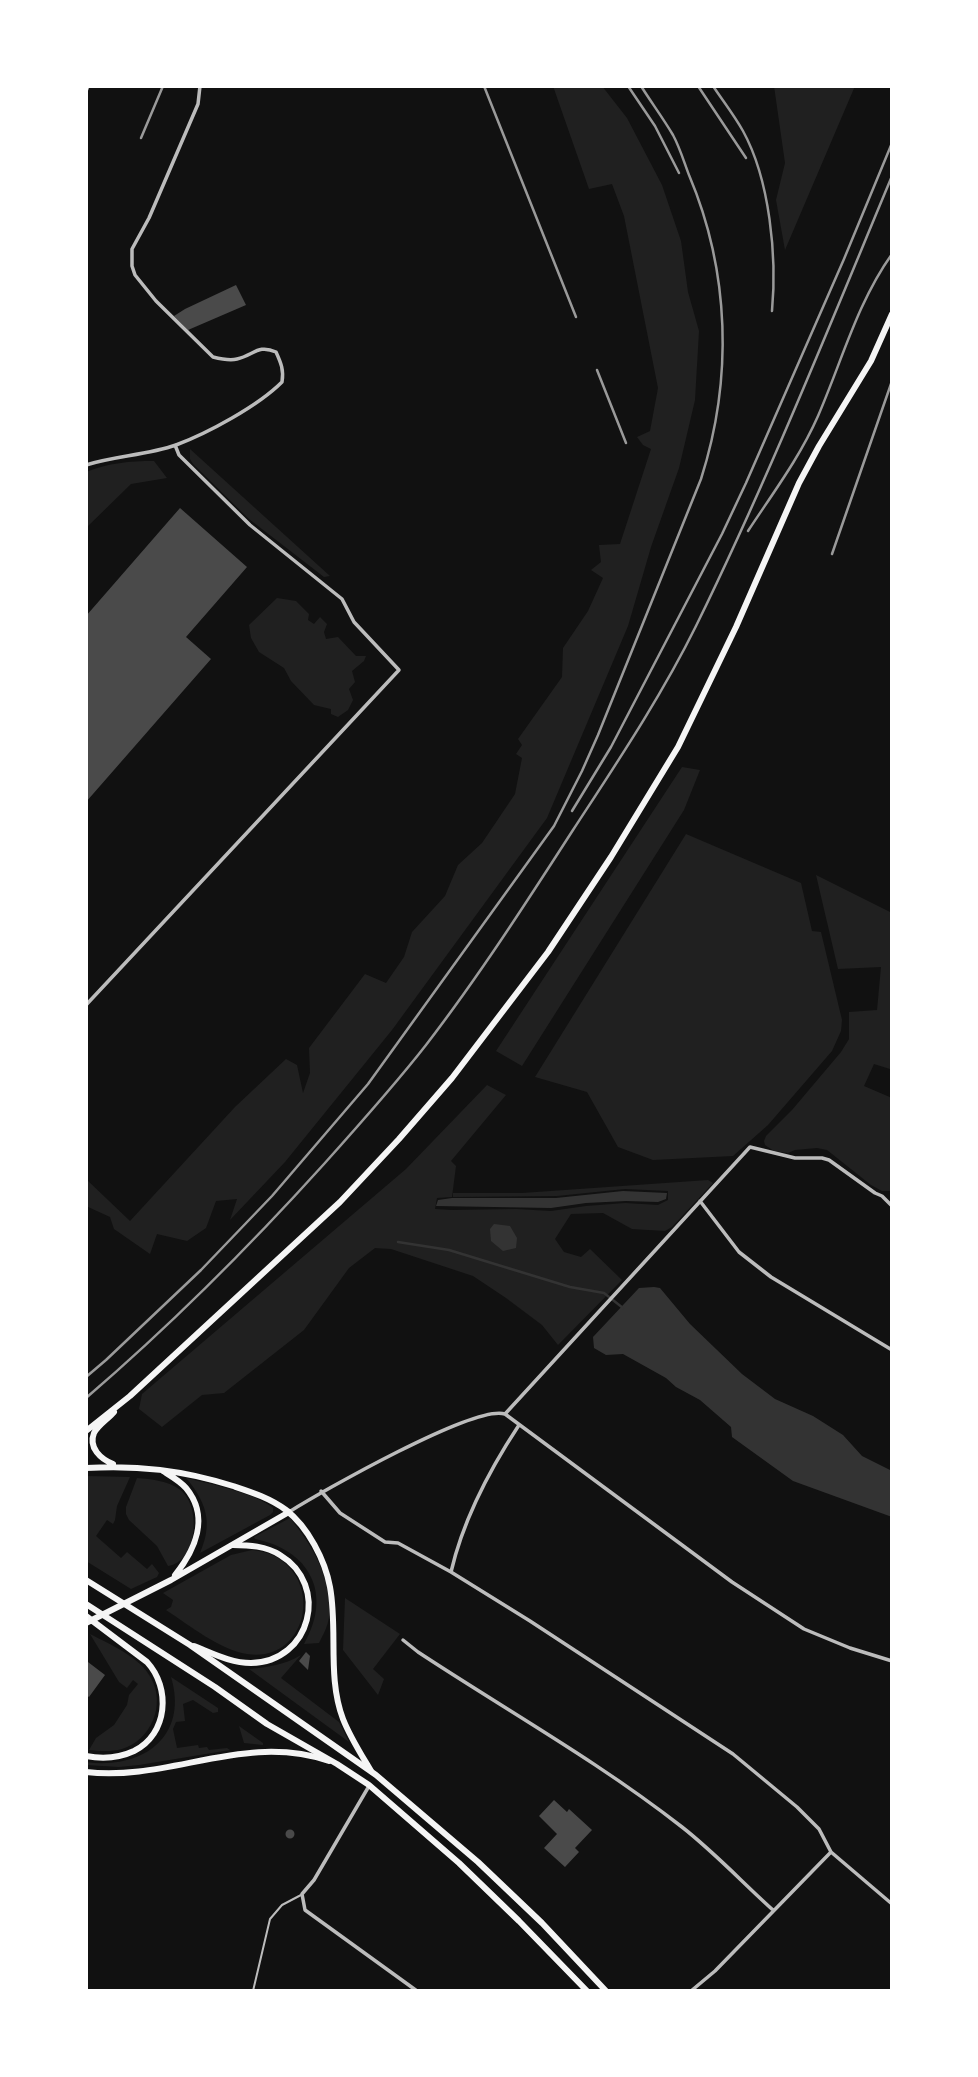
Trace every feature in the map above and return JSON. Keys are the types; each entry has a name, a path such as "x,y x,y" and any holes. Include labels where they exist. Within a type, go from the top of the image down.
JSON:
{"main road":[{"path":"118,1466 107,1462 97,1453 93,1437 100,1426 340,1202 452,1078 548,953 678,747 736,627 799,483 871,361 892,314"},
{"path":"86,1431 130,1396"},
{"path":"86,1468 118,1466 160,1469 207,1478 247,1490 273,1501 289,1512 312,1542 328,1578 339,1703 343,1719 372,1772"},
{"path":"160,1469 186,1487 199,1520 197,1539 187,1561 171,1580"},
{"path":"86,1623 171,1580 289,1512"},
{"path":"190,1645 223,1658 248,1663 262,1662 288,1652 305,1626 308,1595 293,1566 282,1556 264,1548 233,1545"},
{"path":"86,1580 190,1645 372,1772 478,1862 542,1923 606,1991"},
{"path":"86,1604 215,1687 267,1724 369,1785 459,1863 587,1991"},
{"path":"86,1616 155,1670 163,1690 162,1714 157,1727 144,1744 134,1751 108,1758 86,1756"},
{"path":"86,1772 139,1772 268,1751 308,1754 337,1764"}],"street":[{"path":"86,91 88,86"},
{"path":"86,465 175,445 218,426 282,382 284,371 276,352 267,348 237,359 213,357 156,302 135,275 132,266 132,249 149,219 198,104 200,86"},
{"path":"86,1005 398,670 354,622 342,599 250,525 179,455 175,445"},
{"path":"505,1414 751,1147 795,1157 829,1160 874,1193 892,1196"},
{"path":"882,1196 892,1206"},
{"path":"700,1201 739,1252 771,1277 892,1350"},
{"path":"289,1512 321,1492 443,1429 499,1412 732,1582 804,1629 850,1648 892,1661"},
{"path":"451,1572 480,1494 519,1425"},
{"path":"321,1492 340,1513 385,1542 398,1544 451,1572 733,1754 819,1829 831,1852 892,1904"},
{"path":"403,1640 651,1804 685,1829 773,1910"},
{"path":"369,1785 314,1880 302,1894 305,1910 417,1991"},
{"path":"691,1991 715,1971 831,1852"}],"lane":[{"path":"253,1991 271,1919 282,1905 302,1894"}],"shaded area":[{"path":"553,86 602,86 627,118 662,185 681,241 688,292 699,331 695,400 679,468 651,547 628,626 547,818 392,1030 285,1162 230,1220 237,1199 216,1201 206,1228 187,1241 157,1234 150,1254 114,1229 110,1217 86,1206 86,1179 130,1221 235,1107 286,1059 297,1065 303,1093 310,1073 309,1048 365,974 386,983 404,957 412,932 445,896 458,865 482,843 515,794 522,758 516,754 522,745 518,739 562,677 563,648 588,611 603,578 591,570 601,562 599,545 620,544 651,449 643,445 637,437 650,431 658,388 624,216 612,184 589,189"},
{"path":"774,86 855,86 785,250 776,200 785,163"},
{"path":"190,449 330,576 324,577 249,519 193,464"},
{"path":"154,461 167,478 131,484 86,528 86,472 119,463"},
{"path":"277,598 296,601 309,614 308,620 314,624 320,617 327,624 324,632 326,639 338,637 356,656 366,656 352,671 355,682 349,689 353,700 348,710 338,717 331,714 331,709 314,705 291,681 284,668 259,652 251,638 249,625"},
{"path":"682,767 700,770 684,810 522,1066 496,1051"},
{"path":"686,834 801,883 812,931 821,932 842,1020 841,1031 832,1051 768,1125 733,1156 653,1160 618,1147 587,1092 535,1077"},
{"path":"816,875 892,913 892,1066 890,1069 874,1064 864,1086 892,1098 892,1191 882,1191 871,1185 827,1150 817,1148 788,1153 774,1151 765,1145 764,1141 841,1052 849,1039 849,1012 877,1010 881,967 838,969"},
{"path":"487,1085 506,1095 451,1161 456,1166 452,1197 437,1198 435,1209 551,1211 625,1203 658,1205 668,1200 668,1191 625,1189 557,1196 453,1197 453,1193 522,1193 708,1180 713,1183 672,1227 665,1231 632,1229 603,1213 571,1214 555,1239 564,1252 581,1257 590,1249 622,1280 558,1345 542,1325 473,1276 391,1249 375,1248 349,1268 304,1330 224,1393 202,1395 162,1427 139,1409 142,1394 406,1169"},
{"path":"623,1191 667,1193 666,1199 658,1202 586,1203 551,1208 436,1206 438,1200 452,1198 556,1198"},
{"path":"494,1224 510,1226 517,1238 516,1248 503,1251 491,1241 490,1229"},
{"path":"639,1288 660,1288 690,1324 742,1374 775,1399 813,1416 843,1435 862,1456 892,1471 892,1517 793,1481 732,1437 731,1427 700,1400 623,1354 606,1355 594,1348 593,1337"},
{"path":"86,1476 130,1477 117,1506 113,1524 107,1520 96,1536 121,1558 127,1552 147,1569 152,1564 159,1573 157,1577 131,1589 86,1561"},
{"path":"137,1478 170,1484 186,1496 194,1519 193,1532 186,1554 178,1562 168,1566 157,1546 126,1514"},
{"path":"186,1478 256,1498 273,1508 273,1512 200,1553 206,1536 205,1510"},
{"path":"290,1518 316,1556 327,1589 329,1617 319,1643 304,1644 316,1608 316,1592 311,1577 290,1553 254,1537"},
{"path":"252,1550 278,1558 292,1571 301,1586 301,1620 294,1635 282,1647 267,1654 237,1652 205,1636 166,1610 171,1607 173,1600 163,1593 231,1555"},
{"path":"345,1598 400,1634 373,1669 384,1679 378,1695 343,1650"},
{"path":"90,1634 140,1664 155,1688 156,1710 148,1730 141,1738 122,1749 89,1750 96,1738 114,1725 127,1705 129,1695 138,1684 133,1680 127,1688 119,1682"},
{"path":"301,1655 281,1678 339,1722 349,1742 249,1669 276,1665"},
{"path":"171,1677 218,1708 218,1712 213,1713 193,1700 183,1704 185,1721 176,1722 173,1729 177,1748 198,1745 199,1748 207,1747 209,1750 230,1750 139,1765 86,1765 86,1762 125,1761 156,1745 167,1732 173,1717 175,1698"},
{"path":"239,1726 263,1743 263,1745 244,1743"}],"building":[{"path":"236,285 246,305 188,330 174,316 185,309"},
{"path":"180,508 247,567 186,637 211,659 86,802 86,616"},
{"path":"306,1652 310,1656 308,1670 299,1661"},
{"path":"88,1662 105,1675 89,1697 86,1695"},
{"path":"554,1800 567,1812 569,1809 592,1830 575,1848 579,1852 565,1867 544,1848 557,1834 539,1816"},
{"path":"290,1830 294,1834 290,1838 286,1834"}],"waterway":[{"path":"398,1242 449,1250 570,1287 604,1293 623,1308"}],"railway":[{"path":"141,138 163,86"},
{"path":"484,86 576,317"},
{"path":"628,86 655,126 679,173"},
{"path":"86,1377 201,1270 272,1196 368,1084 554,826 598,735 701,479 718,403 722,364 719,287 703,212 675,140 641,86"},
{"path":"698,86 746,158"},
{"path":"713,86 743,131 760,172 770,219 772,311"},
{"path":"572,811 611,747 722,534 844,259 892,143"},
{"path":"86,1398 209,1285 350,1135 426,1045 520,912 638,730 696,626 773,459 892,176"},
{"path":"748,531 786,475 811,431 869,292 892,254"},
{"path":"597,370 626,443"},
{"path":"832,554 892,381"}]}
